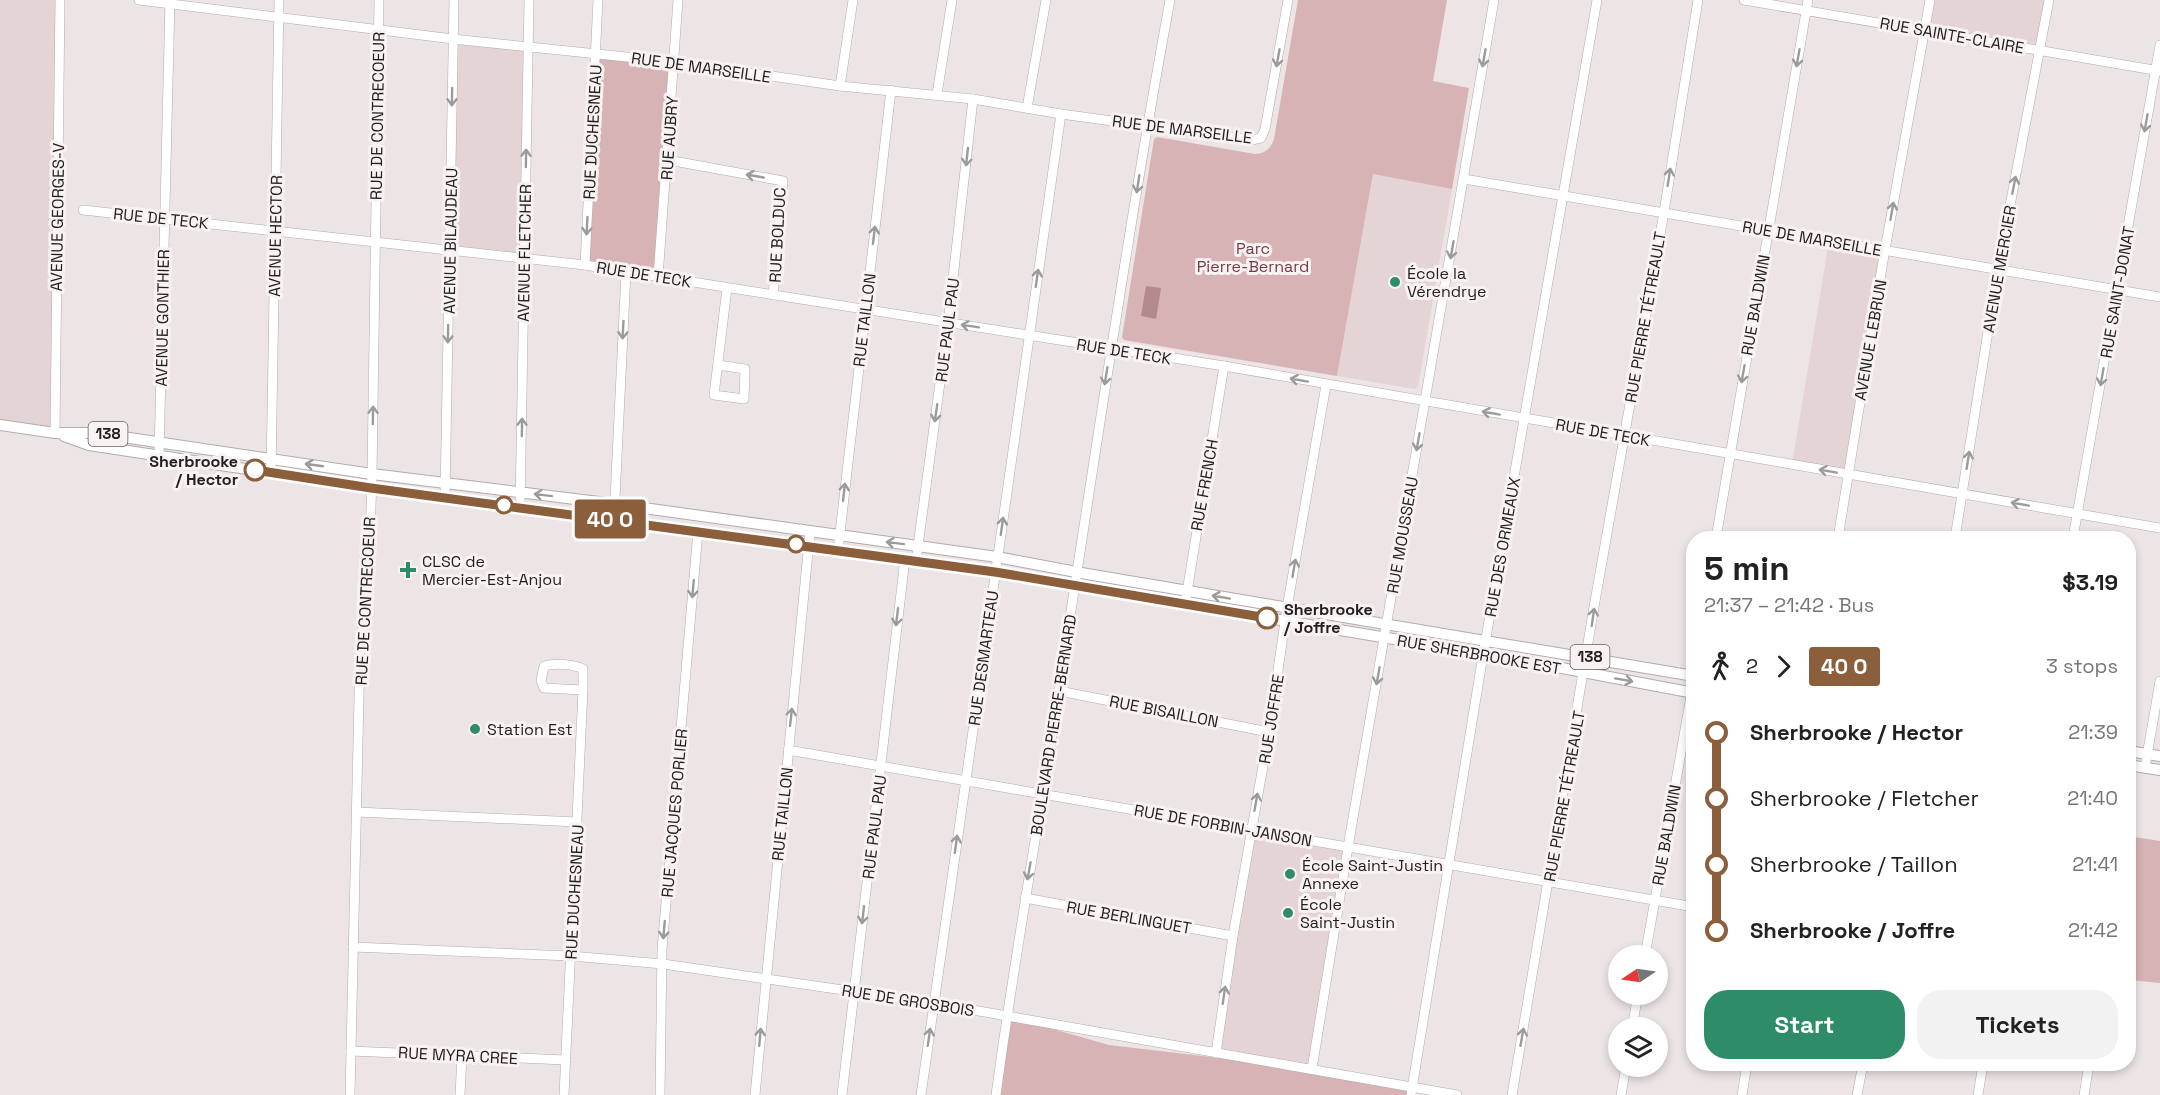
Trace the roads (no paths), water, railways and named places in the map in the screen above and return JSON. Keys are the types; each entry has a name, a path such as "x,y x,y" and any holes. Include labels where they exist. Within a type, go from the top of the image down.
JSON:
{"main road":[{"name":"RUE SHERBROOKE EST","path":"0,425 55,433 96,433 372,474 615,504 998,557 1686,676"},
{"name":"RUE SHERBROOKE EST","path":"55,433 89,445 371,488 995,572 1686,691"},
{"path":"2136,752 2160,756"},
{"path":"2136,766 2160,770"}],"street":[{"name":"AVENUE GEORGES-V","path":"55,433 60,0"},
{"name":"RUE DE MARSEILLE","path":"139,0 170,2 453,39 675,62 840,86 937,94 1061,114 1252,140 1261,138 1265,129 1288,0"},
{"name":"AVENUE HECTOR","path":"271,473 279,0"},
{"name":"RUE DE CONTRECOEUR","path":"350,1095 360,653 367,578 372,474 379,0"},
{"name":"AVENUE BILAUDEAU","path":"446,497 454,0"},
{"name":"AVENUE FLETCHER","path":"520,507 529,0"},
{"name":"RUE DUCHESNEAU","path":"585,265 598,0"},
{"name":"RUE AUBRY","path":"658,277 678,0"},
{"path":"840,86 852,0"},
{"path":"937,94 952,0"},
{"path":"1027,108 1046,0"},
{"name":"BOULEVARD PIERRE-BERNARD","path":"996,1095 1111,348 1170,0"},
{"name":"RUE MOUSSEAU","path":"1312,1070 1348,847 1494,0"},
{"name":"RUE DES ORMEAUX","path":"1412,1091 1483,655 1597,0"},
{"name":"RUE PIERRE TÉTREAULT","path":"1512,1095 1664,213 1698,0"},
{"name":"RUE SAINTE-CLAIRE","path":"1744,0 2158,71"},
{"name":"RUE BALDWIN","path":"1717,531 1808,0"},
{"name":"AVENUE LEBRUN","path":"1839,531 1885,250 1930,0"},
{"name":"AVENUE MERCIER","path":"1956,531 1998,269 2049,0"},
{"name":"AVENUE GONTHIER","path":"159,455 170,2"},
{"name":"RUE SAINT-DONAT","path":"2074,531 2158,71 2160,45"},
{"name":"RUE TAILLON","path":"838,550 891,90"},
{"name":"RUE PAUL PAU","path":"842,1095 881,766 911,560 918,546 948,323 973,99"},
{"name":"RUE DESMARTEAU","path":"921,1095 1061,114"},
{"name":"RUE BOLDUC","path":"668,160 783,182 773,295"},
{"name":"RUE DE MARSEILLE","path":"1464,178 2160,297"},
{"name":"RUE DE TECK","path":"83,210 585,265 1224,366 2160,528"},
{"path":"614,519 626,272"},
{"path":"718,365 745,369 744,399 714,395 727,288"},
{"name":"RUE FRENCH","path":"1185,604 1224,366"},
{"name":"RUE JOFFRE","path":"1216,1053 1287,608 1326,385"},
{"name":"RUE JACQUES PORLIER","path":"660,1095 663,938 698,531"},
{"name":"RUE TAILLON","path":"754,1095 810,532"},
{"name":"RUE DUCHESNEAU","path":"564,1095 584,673 581,667 550,664 544,666 541,681 544,688 583,690"},
{"path":"2145,768 2160,681"},
{"name":"RUE BISAILLON","path":"1059,691 1269,732"},
{"name":"RUE BALDWIN","path":"1647,945 1686,725"},
{"name":"RUE DE FORBIN-JANSON","path":"788,750 1686,906"},
{"path":"357,812 577,822"},
{"name":"RUE BERLINGUET","path":"1025,898 1233,936"},
{"name":"RUE DE GROSBOIS","path":"353,947 571,956 663,964 933,1003 1312,1070 1412,1091 1457,1095"},
{"name":"RUE MYRA CREE","path":"351,1051 566,1060"},
{"path":"460,1095 462,1056"},
{"path":"1742,1095 1746,1071"},
{"path":"1857,1095 1862,1071"},
{"path":"1978,1095 1982,1071"},
{"path":"2084,1095 2088,1071"},
{"path":"1621,1095 1624,1077"}],"place":[{"name":"École la Vérendrye","path":"1395,282"},
{"name":"Sherbrooke / Hector","path":"255,470"},
{"name":"CLSC de Mercier-Est-Anjou","path":"408,570"},
{"name":"Sherbrooke / Joffre","path":"1267,618"},
{"name":"Station Est","path":"475,729"},
{"name":"École Saint-Justin Annexe","path":"1290,874"},
{"name":"École Saint-Justin","path":"1288,913"}],"park label":[{"name":"Parc Pierre-Bernard","path":"1253,257"}]}
